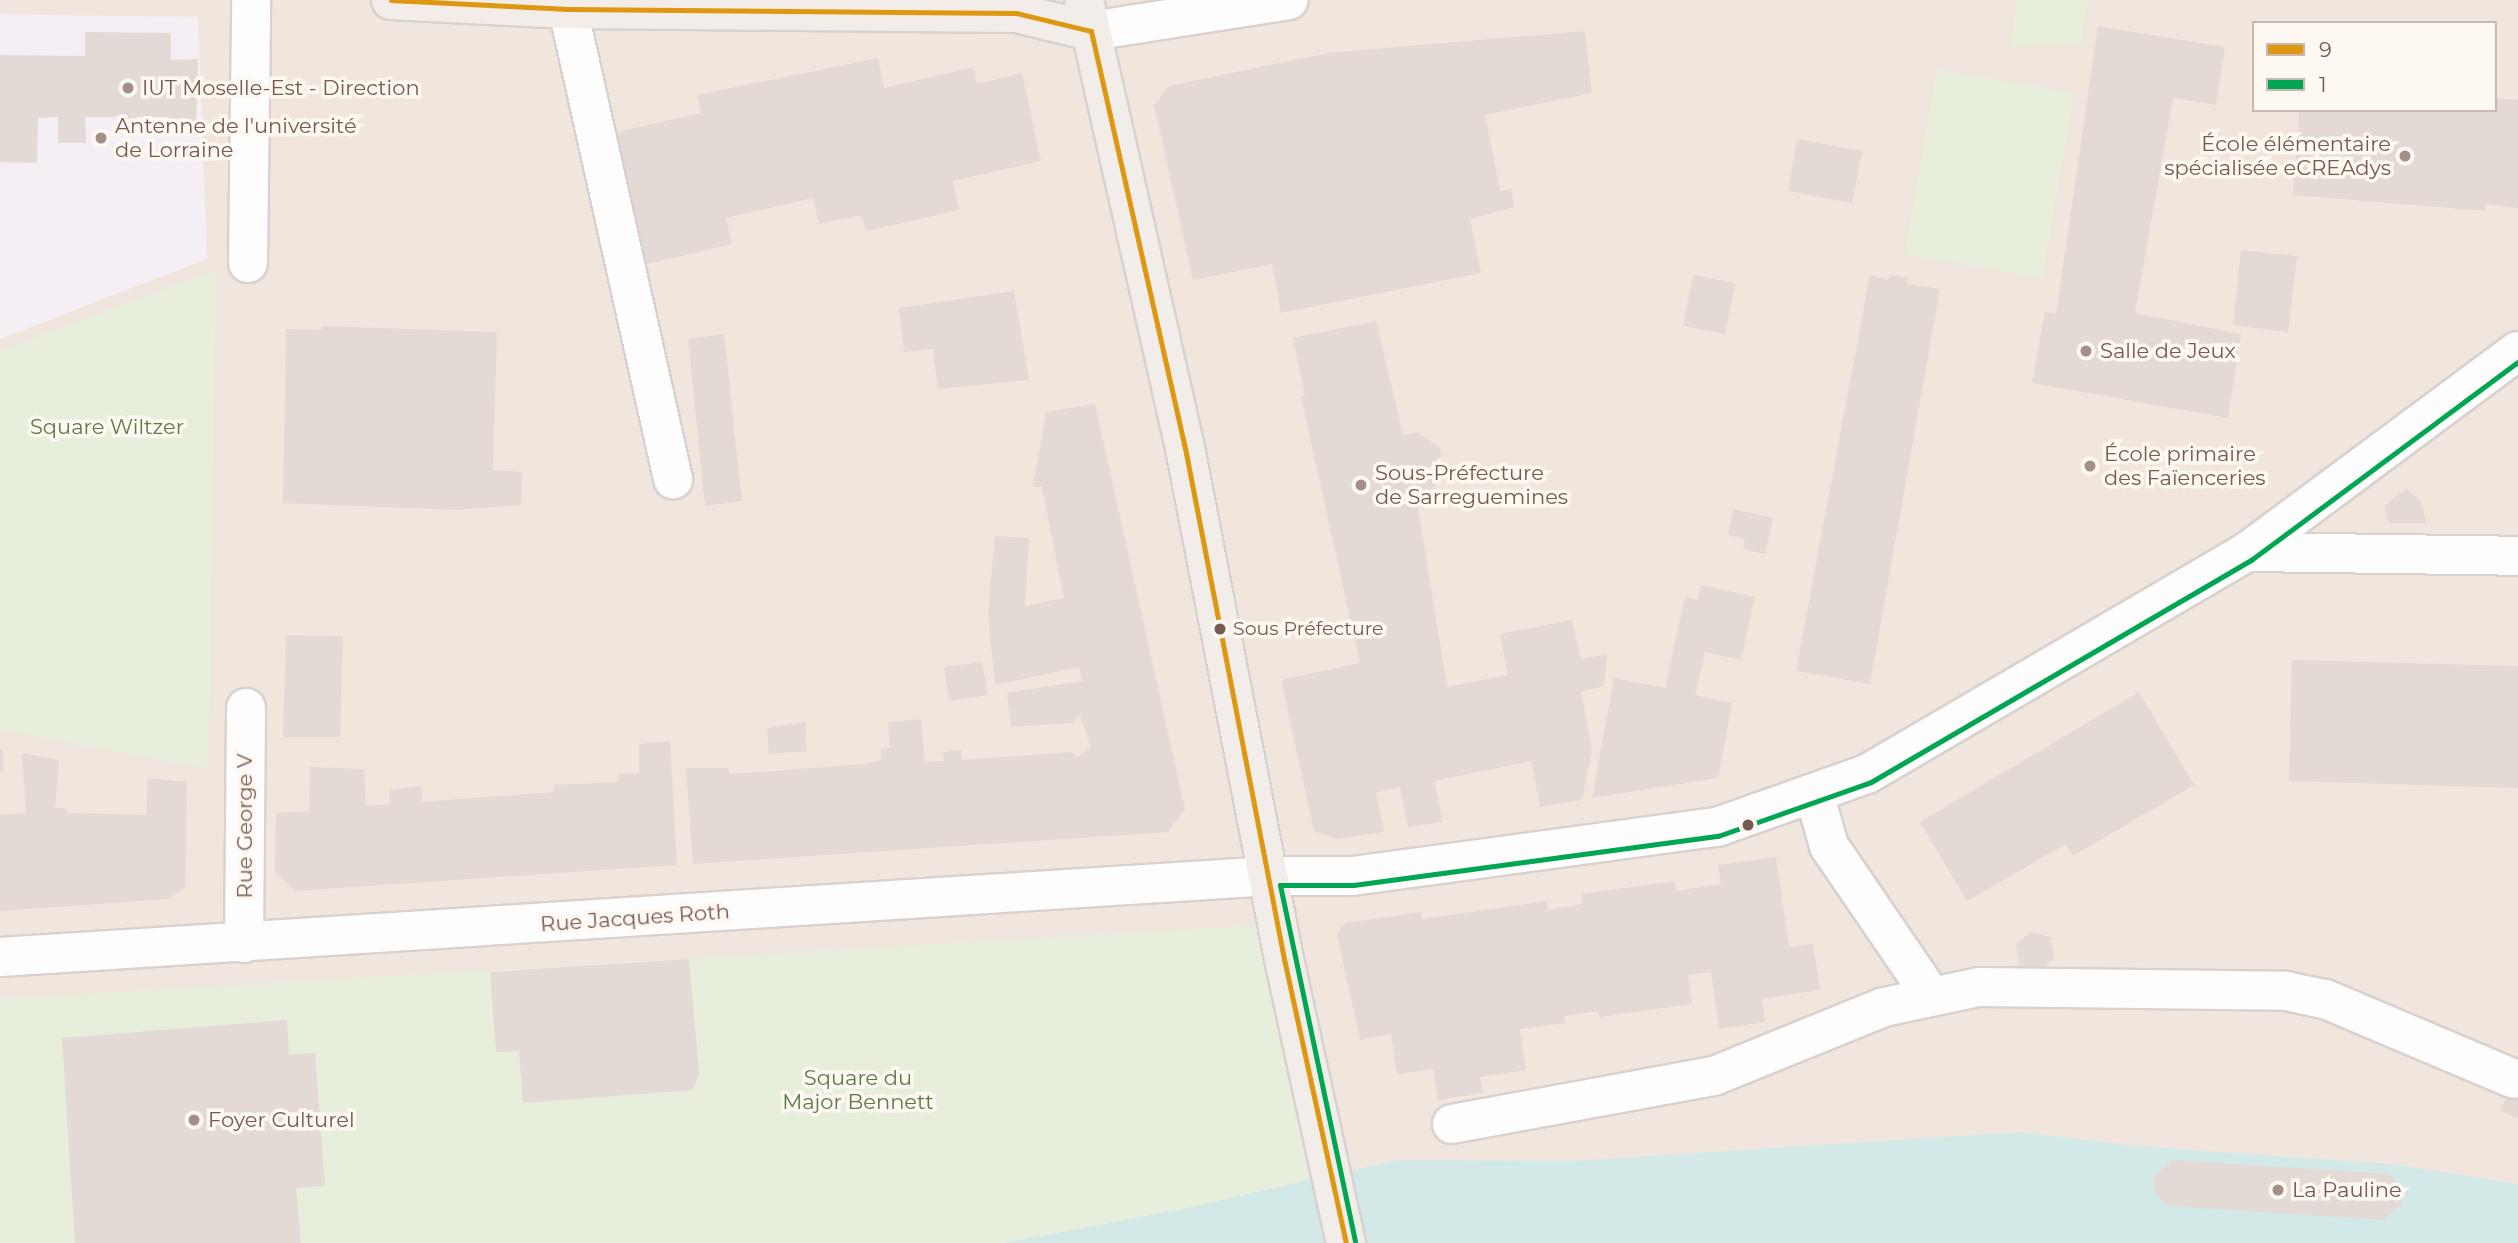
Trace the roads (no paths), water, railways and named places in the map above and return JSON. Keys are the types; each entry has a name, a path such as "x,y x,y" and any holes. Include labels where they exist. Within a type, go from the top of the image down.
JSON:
{"main road":[{"path":"391,0 568,9 1087,15 1186,453 1346,1243"}],"street":[{"path":"248,263 251,0"},
{"path":"1087,15 1289,0"},
{"path":"568,9 673,479"},
{"name":"Rue Jacques Roth","path":"0,957 1270,876 1353,876 1717,827 1867,774 2247,552 2518,351"},
{"path":"2247,552 2518,556"},
{"name":"Rue George V","path":"244,943 246,708"},
{"path":"1814,793 1829,846 1930,994"},
{"path":"1452,1124 1714,1076 1884,1007 1930,994 1979,987 2286,991 2325,999 2514,1079"}],"water":[{"path":"2019,1132 2137,1146 2391,1164 2518,1184 2518,1243 1004,1243 1183,1209 1397,1160 1574,1161"}],"place":[{"name":"IUT Moselle-Est - Direction","path":"128,88"},
{"name":"Antenne de l'université de Lorraine","path":"101,138"},
{"name":"École élémentaire spécialisée eCREAdys","path":"2405,156"},
{"name":"Salle de Jeux","path":"2086,351"},
{"name":"École primaire des Faïenceries","path":"2090,466"},
{"name":"Sous-Préfecture de Sarreguemines","path":"1361,485"},
{"name":"Sous Préfecture","path":"1220,629"},
{"name":"Foyer Culturel","path":"194,1120"},
{"name":"La Pauline","path":"2278,1190"}],"park label":[{"name":"Square Wiltzer","path":"107,427"},
{"name":"Square du Major Bennett","path":"858,1090"}]}
